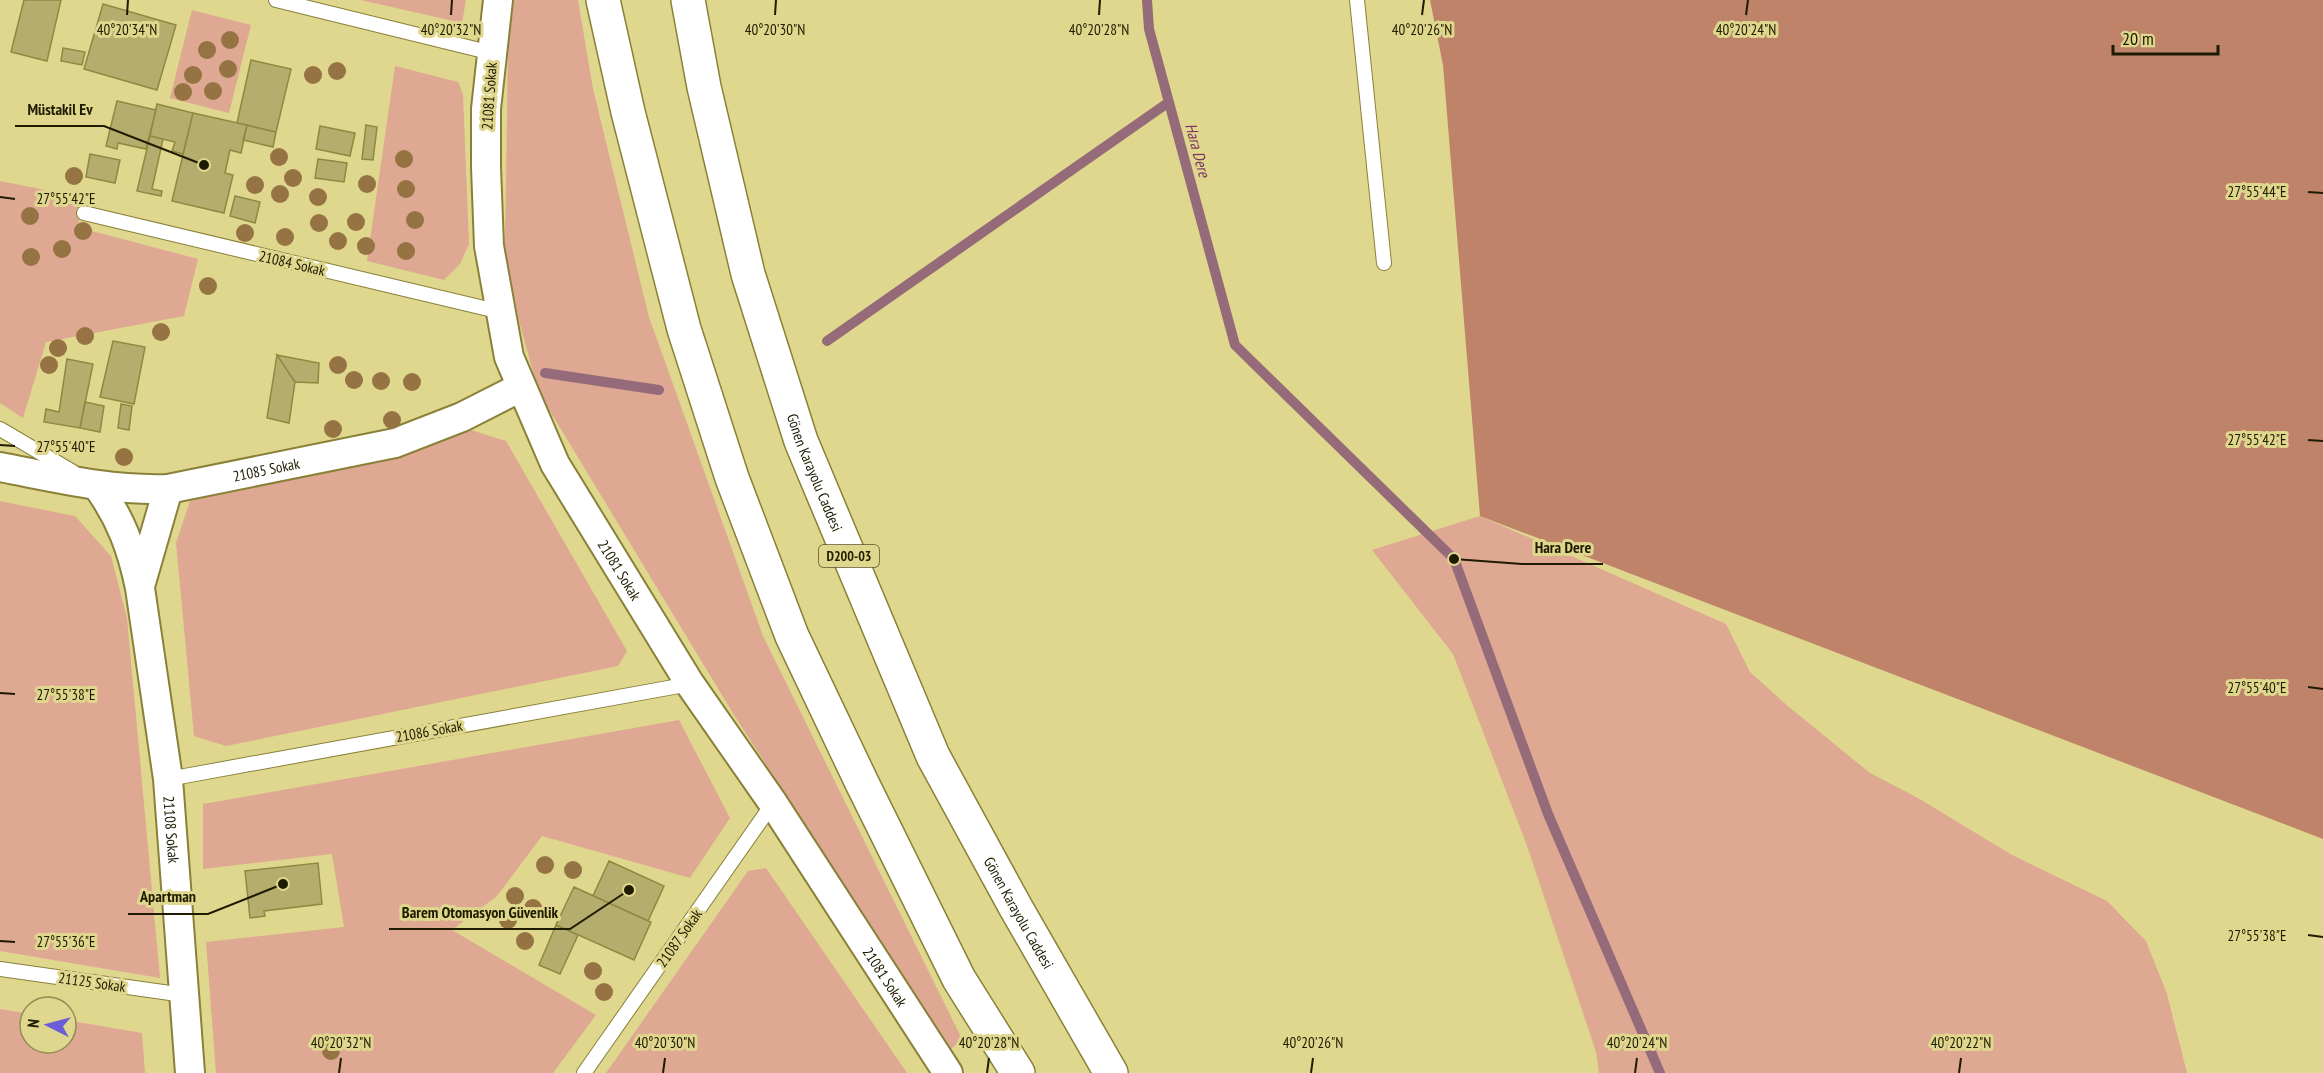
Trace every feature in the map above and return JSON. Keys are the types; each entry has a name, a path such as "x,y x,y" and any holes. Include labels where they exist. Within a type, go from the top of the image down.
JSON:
{"highway":[{"path":"603,0 628,112 684,329 732,478 792,636 959,979 1018,1073"},
{"name":"Gönen Karayolu Caddesi","path":"688,0 704,87 748,274 801,441 933,756 1016,908 1111,1073"}],"street":[{"name":"21081 Sokak","path":"498,0 486,109 489,246 509,357 521,387 555,464 690,684 773,803 948,1073"},
{"name":"21085 Sokak","path":"0,467 98,487 137,490 168,489 395,443 462,417 521,387"},
{"name":"21108 Sokak","path":"98,487 115,510 134,559 140,588 168,779 190,1073"},
{"name":"21108 Sokak","path":"140,588 168,489"}],"lane":[{"path":"276,0 492,53"},
{"path":"1357,0 1384,263"},
{"name":"21084 Sokak","path":"84,213 501,312"},
{"path":"0,429 98,487"},
{"name":"21086 Sokak","path":"168,779 690,684"},
{"name":"21087 Sokak","path":"584,1073 773,803"},
{"name":"21125 Sokak","path":"0,969 184,995"}],"shaded area":[{"path":"361,0 466,0 462,23"},
{"path":"514,0 578,0 593,89 649,317 763,636 962,1039 949,1051 731,710 539,393 519,321 505,251 508,46"},
{"path":"1430,0 2323,0 2323,839 1480,516 1443,65"},
{"path":"192,10 251,25 229,113 170,98"},
{"path":"395,66 458,82 463,94 469,244 460,264 444,280 367,261"},
{"path":"0,181 86,198 77,227 198,259 184,316 46,342 23,418 0,403"},
{"path":"471,430 506,441 627,651 618,666 226,746 194,736 176,543 190,501"},
{"path":"0,501 75,516 111,556 127,618 160,978 0,951"},
{"path":"1480,516 1726,624 1750,672 1870,773 1918,798 2012,855 2107,901 2146,941 2167,994 2187,1073 1599,1073 1596,1052 1526,843 1453,654 1372,550"},
{"path":"679,720 730,818 690,878 542,836 497,896 452,930 596,1015 553,1073 216,1073 206,942 344,927 332,854 203,869 203,804"},
{"path":"766,868 907,1073 606,1073 748,871"},
{"path":"0,1009 18,1012 18,1055 78,1055 78,1022 142,1033 145,1073 0,1073"}],"building":[{"path":"24,0 61,0 47,61 11,52"},
{"path":"103,4 176,25 157,90 84,69"},
{"path":"63,48 85,52 82,65 61,61"},
{"path":"251,60 291,69 276,132 237,123"},
{"path":"117,101 156,110 146,149 118,143 117,149 106,146"},
{"path":"157,104 193,113 183,154 172,151 175,142 150,136"},
{"path":"193,113 247,125 241,153 230,150 225,173 233,175 224,213 172,201"},
{"path":"247,125 276,132 273,147 243,140"},
{"path":"366,125 377,127 373,160 362,159"},
{"path":"320,126 355,133 350,156 316,149"},
{"path":"150,136 163,139 152,189 162,191 161,196 137,191"},
{"path":"90,154 120,160 115,183 86,177"},
{"path":"318,159 347,163 344,182 315,178"},
{"path":"235,196 260,202 255,223 230,216"},
{"path":"113,341 145,347 134,404 100,397"},
{"path":"277,355 295,382 289,423 267,418"},
{"path":"277,355 319,363 318,383 295,382"},
{"path":"67,359 93,364 80,428 44,422 46,409 59,412"},
{"path":"85,402 104,406 100,432 80,428"},
{"path":"121,404 132,406 129,430 118,428"},
{"path":"609,861 664,886 648,921 593,896"},
{"path":"318,863 322,904 264,911 265,916 250,918 245,871"},
{"path":"574,887 651,922 634,960 556,925"},
{"path":"556,925 578,935 560,974 539,965"}],"waterway":[{"name":"Hara Dere","path":"1147,0 1149,29 1235,345 1454,559 1548,814 1660,1073"},
{"path":"827,341 1169,102"},
{"path":"545,373 659,390"}],"place":[{"name":"Müstakil Ev","path":"204,165"},
{"name":"Hara Dere","path":"1454,559"},
{"name":"Apartman","path":"283,884"},
{"name":"Barem Otomasyon Güvenlik","path":"629,890"}]}
